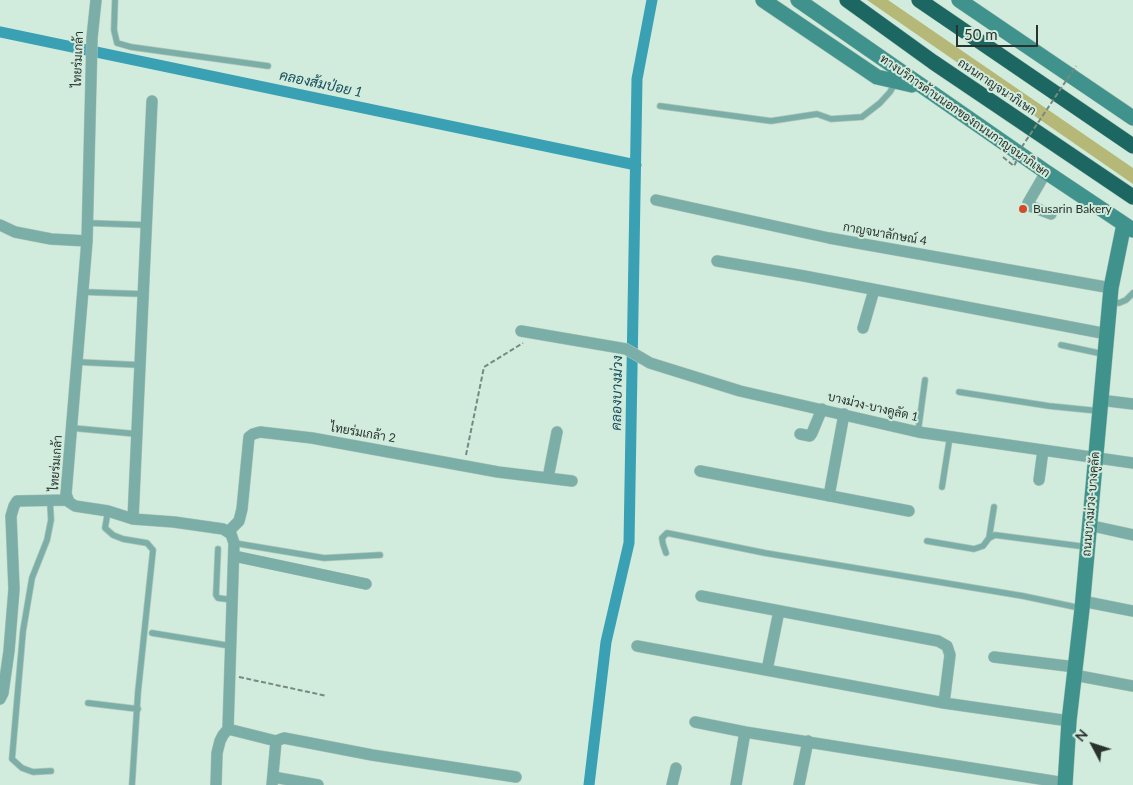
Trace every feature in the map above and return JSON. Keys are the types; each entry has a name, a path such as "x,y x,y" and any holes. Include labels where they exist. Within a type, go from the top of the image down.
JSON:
{"highway":[{"name":"ถนนกาญจนาภิเษก","path":"847,0 933,62 1133,197"},
{"path":"920,0 1133,146"}],"main road":[{"path":"763,0 878,76 928,90"},
{"name":"ทางบริการด้านนอกของถนนกาญจนาภิเษก","path":"798,0 1128,227"},
{"path":"959,0 1133,118"},
{"name":"ถนนบางม่วง-บางคูลัด","path":"1065,784 1069,721 1082,605 1110,295 1128,227"}],"street":[{"name":"ไทยร่มเกล้า","path":"96,0 91,61 87,241 66,494 69,502 76,506 108,511 133,519 174,522 224,530 231,537"},
{"path":"133,519 152,101"},
{"path":"1046,172 1028,203 1030,206 1051,214"},
{"name":"กาญจนาลักษณ์ 4","path":"656,200 829,238 1110,295"},
{"path":"0,225 15,232 51,239 87,241"},
{"path":"717,261 1106,334"},
{"path":"864,328 874,290"},
{"name":"บางม่วง-บางคูลัด 1","path":"521,331 626,350 650,362 740,391 918,432 1133,463"},
{"path":"1099,406 1133,404"},
{"path":"800,434 810,436 822,409"},
{"path":"829,496 844,414"},
{"name":"ไทยร่มเกล้า 2","path":"231,537 239,521 242,509 249,437 260,432 312,438 464,466 572,481"},
{"path":"548,478 557,432"},
{"path":"1040,480 1043,450"},
{"path":"700,471 909,512"},
{"path":"0,699 3,693 14,589 12,516 14,506 17,502 68,500"},
{"path":"1088,525 1133,535"},
{"path":"216,785 220,741 228,729 234,556 231,537"},
{"path":"234,556 366,584"},
{"path":"701,596 938,641 947,646 950,655 944,703"},
{"path":"1082,605 1133,611"},
{"path":"767,670 779,611"},
{"path":"637,646 944,703 1069,721"},
{"path":"994,657 1074,671 1133,686"},
{"path":"695,722 745,732 1065,784"},
{"path":"228,729 276,741 284,738 372,756 516,777"},
{"path":"736,785 745,732"},
{"path":"276,741 273,781 318,785"},
{"path":"800,785 808,741"},
{"path":"672,785 676,768"}],"lane":[{"path":"114,0 114,30 117,43 130,47 268,66"},
{"path":"660,106 771,121 817,114 831,119 862,117 880,103 890,92 897,80"},
{"path":"87,223 146,225"},
{"path":"83,292 143,294"},
{"path":"1110,295 1119,303 1126,300 1133,293"},
{"path":"1061,345 1104,355"},
{"path":"77,362 140,365"},
{"path":"918,432 925,380"},
{"path":"959,392 1050,406 1099,406"},
{"path":"72,428 137,434"},
{"path":"942,487 950,436"},
{"path":"50,501 47,540 32,578 23,631 12,759 22,768 33,772 51,771"},
{"path":"927,541 974,549 983,546 988,538 994,507"},
{"path":"108,511 105,528 113,535 123,539 147,543 153,550 132,785"},
{"path":"666,553 662,538 667,533 765,553 1082,605"},
{"path":"988,538 995,535 1087,547"},
{"path":"231,537 324,558 380,554"},
{"path":"218,549 216,595 218,598 233,600"},
{"path":"152,634 231,646"},
{"path":"88,703 138,709"}],"path":[{"path":"1003,156 1014,166 1016,162 1012,160 1076,66"},
{"path":"464,466 484,367 538,334"},
{"path":"230,675 327,696"}],"green space":[{"path":"867,0 888,0 1133,168 1133,184"}],"waterway":[{"name":"คลองบางม่วง","path":"589,785 606,642 629,543 637,79 652,0"},
{"name":"คลองส้มป่อย 1","path":"0,32 636,165"}],"place":[{"name":"Busarin Bakery","path":"1023,209"}]}
